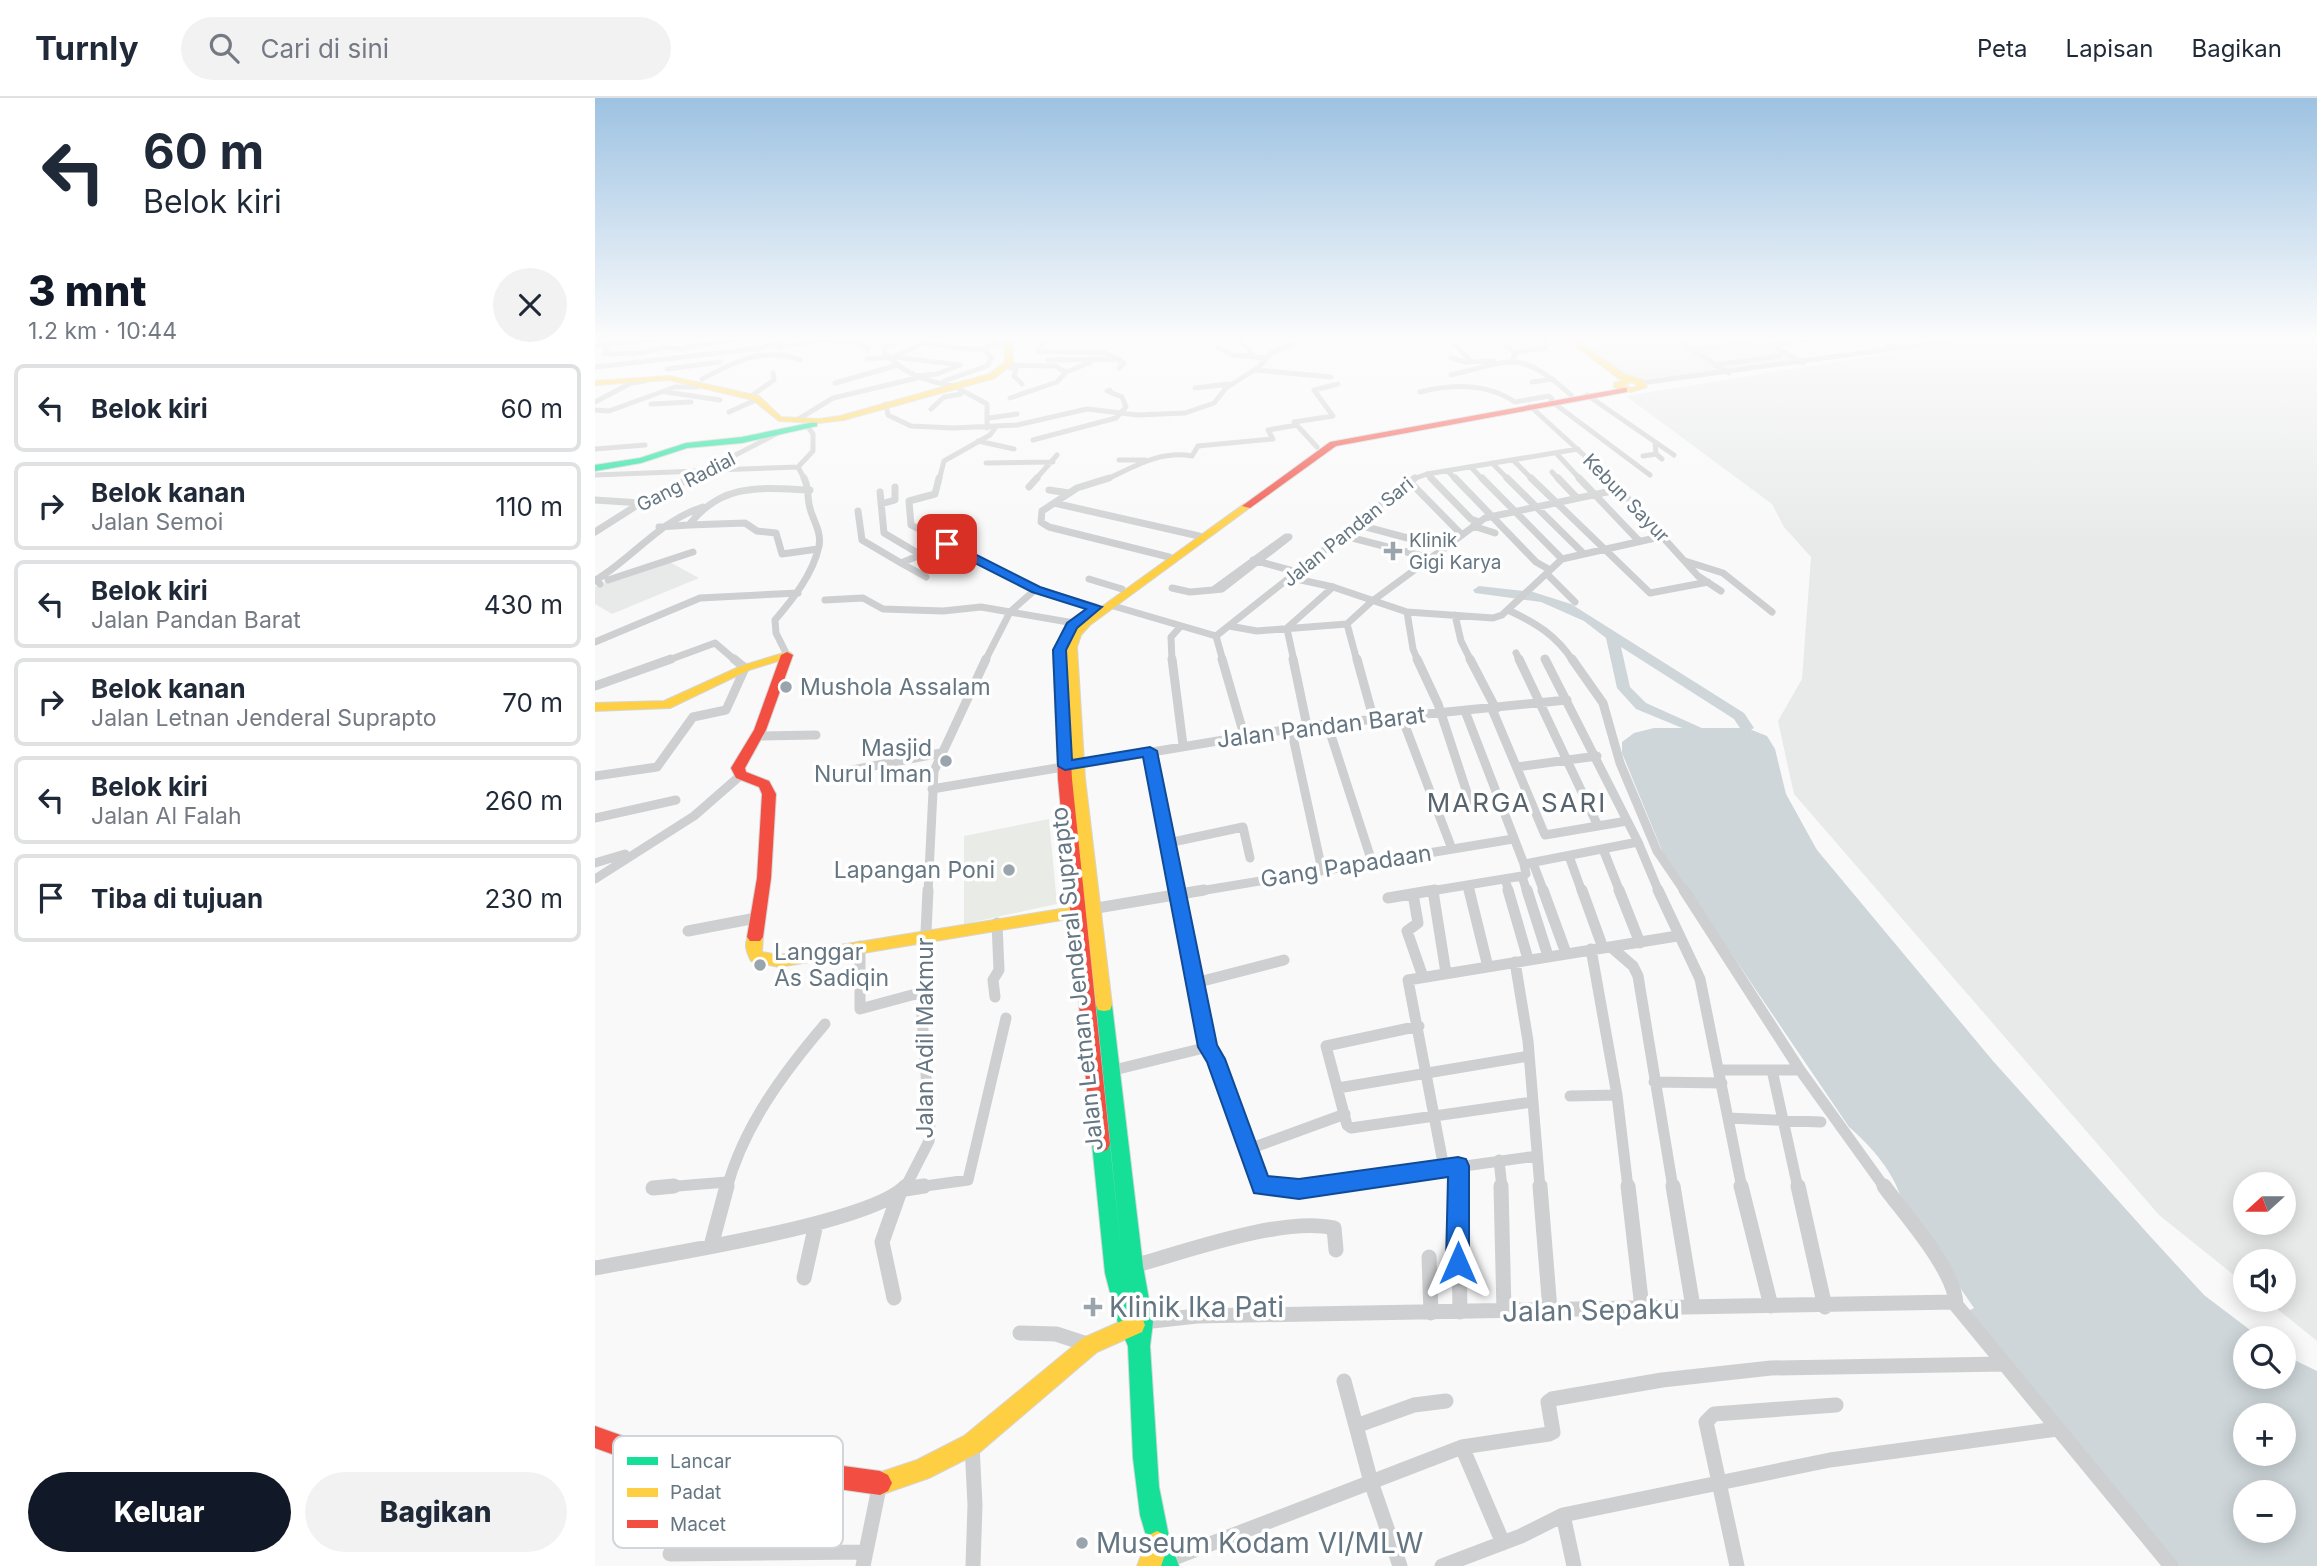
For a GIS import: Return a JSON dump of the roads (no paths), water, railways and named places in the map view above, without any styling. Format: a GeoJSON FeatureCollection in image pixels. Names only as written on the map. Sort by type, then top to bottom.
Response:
{"type":"FeatureCollection","features":[{"type":"Feature","properties":{"kind":"main road"},"geometry":{"type":"LineString","coordinates":[[763,406],[777,418],[808,422]]}},
{"type":"Feature","properties":{"kind":"main road"},"geometry":{"type":"LineString","coordinates":[[595,468],[641,460],[687,445],[778,433],[808,422],[849,416],[881,406]]}},
{"type":"Feature","properties":{"kind":"main road","name":"Jalan Letnan Jenderal Suprapto"},"geometry":{"type":"LineString","coordinates":[[1159,1565],[1147,1463],[1133,1266],[1110,1072],[1085,910],[1065,750],[1059,650],[1074,623],[1103,606],[1247,503],[1317,447],[1336,439],[1521,406]]}},
{"type":"Feature","properties":{"kind":"main road","name":"Jalan Letnan Jenderal Suprapto"},"geometry":{"type":"LineString","coordinates":[[1069,769],[1071,647],[1080,629],[1122,589],[1328,447],[1384,430],[1530,406]]}},
{"type":"Feature","properties":{"kind":"main road"},"geometry":{"type":"LineString","coordinates":[[595,706],[666,705],[745,668],[787,654]]}},
{"type":"Feature","properties":{"kind":"main road"},"geometry":{"type":"LineString","coordinates":[[787,654],[757,736],[739,766],[741,775],[761,781],[769,794],[764,878],[753,950],[761,960],[779,961],[1085,910]]}},
{"type":"Feature","properties":{"kind":"main road","name":"Jalan Letnan Jenderal Suprapto"},"geometry":{"type":"LineString","coordinates":[[1085,910],[1095,1075],[1112,1252],[1136,1325]]}},
{"type":"Feature","properties":{"kind":"main road"},"geometry":{"type":"LineString","coordinates":[[843,1478],[880,1483],[922,1470],[972,1444],[1090,1345],[1136,1325]]}},
{"type":"Feature","properties":{"kind":"main road"},"geometry":{"type":"LineString","coordinates":[[595,1437],[613,1443]]}},
{"type":"Feature","properties":{"kind":"street"},"geometry":{"type":"LineString","coordinates":[[595,410],[609,411],[619,406]]}},
{"type":"Feature","properties":{"kind":"street"},"geometry":{"type":"LineString","coordinates":[[691,406],[695,409]]}},
{"type":"Feature","properties":{"kind":"street"},"geometry":{"type":"LineString","coordinates":[[729,412],[741,406]]}},
{"type":"Feature","properties":{"kind":"street"},"geometry":{"type":"LineString","coordinates":[[595,475],[798,467],[813,451],[813,434],[808,422],[825,406]]}},
{"type":"Feature","properties":{"kind":"street"},"geometry":{"type":"LineString","coordinates":[[886,406],[889,417],[911,426],[991,428],[1087,409],[1118,414],[1161,415],[1191,412],[1208,406]]}},
{"type":"Feature","properties":{"kind":"street"},"geometry":{"type":"LineString","coordinates":[[931,409],[935,406]]}},
{"type":"Feature","properties":{"kind":"street"},"geometry":{"type":"LineString","coordinates":[[985,406],[991,434],[944,461],[935,493],[909,501],[910,523],[1036,590],[1216,636],[1244,735]]}},
{"type":"Feature","properties":{"kind":"street"},"geometry":{"type":"LineString","coordinates":[[1033,440],[1116,418],[1125,406]]}},
{"type":"Feature","properties":{"kind":"street"},"geometry":{"type":"LineString","coordinates":[[1169,557],[1046,526],[1041,522],[1042,511],[1069,493],[1171,453],[1195,455],[1200,446],[1272,439],[1268,430],[1333,416],[1325,406]]}},
{"type":"Feature","properties":{"kind":"street","name":"Kebun Sayur"},"geometry":{"type":"LineString","coordinates":[[1530,406],[1621,489],[1698,576],[1721,591]]}},
{"type":"Feature","properties":{"kind":"street"},"geometry":{"type":"LineString","coordinates":[[1559,406],[1650,475]]}},
{"type":"Feature","properties":{"kind":"street"},"geometry":{"type":"LineString","coordinates":[[1602,406],[1674,455]]}},
{"type":"Feature","properties":{"kind":"street"},"geometry":{"type":"LineString","coordinates":[[989,416],[1001,412]]}},
{"type":"Feature","properties":{"kind":"street"},"geometry":{"type":"LineString","coordinates":[[989,416],[1017,414]]}},
{"type":"Feature","properties":{"kind":"street"},"geometry":{"type":"LineString","coordinates":[[1296,424],[1317,447]]}},
{"type":"Feature","properties":{"kind":"street","name":"Gang Radial"},"geometry":{"type":"LineString","coordinates":[[595,532],[641,503],[702,471],[733,460],[778,433]]}},
{"type":"Feature","properties":{"kind":"street"},"geometry":{"type":"LineString","coordinates":[[978,441],[1014,449]]}},
{"type":"Feature","properties":{"kind":"street"},"geometry":{"type":"LineString","coordinates":[[1643,456],[1659,456],[1655,442]]}},
{"type":"Feature","properties":{"kind":"street"},"geometry":{"type":"LineString","coordinates":[[595,449],[645,445]]}},
{"type":"Feature","properties":{"kind":"street","name":"Jalan Pandan Sari"},"geometry":{"type":"LineString","coordinates":[[1216,636],[1408,480],[1427,474],[1579,449]]}},
{"type":"Feature","properties":{"kind":"street"},"geometry":{"type":"LineString","coordinates":[[1556,453],[1639,541]]}},
{"type":"Feature","properties":{"kind":"street"},"geometry":{"type":"LineString","coordinates":[[1029,487],[1053,462],[1057,454]]}},
{"type":"Feature","properties":{"kind":"street"},"geometry":{"type":"LineString","coordinates":[[1119,460],[1149,461]]}},
{"type":"Feature","properties":{"kind":"street"},"geometry":{"type":"LineString","coordinates":[[1513,460],[1650,593],[1709,582]]}},
{"type":"Feature","properties":{"kind":"street"},"geometry":{"type":"LineString","coordinates":[[986,463],[1053,462]]}},
{"type":"Feature","properties":{"kind":"street"},"geometry":{"type":"LineString","coordinates":[[1492,463],[1583,553]]}},
{"type":"Feature","properties":{"kind":"street"},"geometry":{"type":"LineString","coordinates":[[787,654],[776,633],[775,620],[798,593],[818,549],[817,525],[809,505],[810,490],[798,467]]}},
{"type":"Feature","properties":{"kind":"street"},"geometry":{"type":"LineString","coordinates":[[1471,467],[1562,559]]}},
{"type":"Feature","properties":{"kind":"street"},"geometry":{"type":"LineString","coordinates":[[1448,471],[1493,514],[1575,602]]}},
{"type":"Feature","properties":{"kind":"street"},"geometry":{"type":"LineString","coordinates":[[1552,472],[1581,497]]}},
{"type":"Feature","properties":{"kind":"street"},"geometry":{"type":"LineString","coordinates":[[1427,474],[1476,524],[1495,533]]}},
{"type":"Feature","properties":{"kind":"street"},"geometry":{"type":"LineString","coordinates":[[1408,480],[1462,535]]}},
{"type":"Feature","properties":{"kind":"street"},"geometry":{"type":"LineString","coordinates":[[693,552],[598,585],[596,580],[629,559],[633,551],[677,514],[703,507],[748,487],[810,490]]}},
{"type":"Feature","properties":{"kind":"street"},"geometry":{"type":"LineString","coordinates":[[881,504],[895,500],[895,487]]}},
{"type":"Feature","properties":{"kind":"street"},"geometry":{"type":"LineString","coordinates":[[1229,626],[1254,631],[1347,624],[1371,602],[1493,514],[1621,489]]}},
{"type":"Feature","properties":{"kind":"street"},"geometry":{"type":"LineString","coordinates":[[1049,490],[1069,493]]}},
{"type":"Feature","properties":{"kind":"street"},"geometry":{"type":"LineString","coordinates":[[880,492],[885,534],[921,555]]}},
{"type":"Feature","properties":{"kind":"street"},"geometry":{"type":"LineString","coordinates":[[595,500],[641,503]]}},
{"type":"Feature","properties":{"kind":"street"},"geometry":{"type":"LineString","coordinates":[[1054,503],[1199,536]]}},
{"type":"Feature","properties":{"kind":"street"},"geometry":{"type":"LineString","coordinates":[[689,525],[703,507]]}},
{"type":"Feature","properties":{"kind":"street"},"geometry":{"type":"LineString","coordinates":[[858,511],[861,540],[926,577]]}},
{"type":"Feature","properties":{"kind":"street"},"geometry":{"type":"LineString","coordinates":[[659,527],[750,524],[757,531],[776,533],[782,554],[818,549]]}},
{"type":"Feature","properties":{"kind":"street"},"geometry":{"type":"LineString","coordinates":[[1355,524],[1445,548]]}},
{"type":"Feature","properties":{"kind":"street"},"geometry":{"type":"LineString","coordinates":[[1341,535],[1430,558]]}},
{"type":"Feature","properties":{"kind":"street"},"geometry":{"type":"LineString","coordinates":[[1172,588],[1190,592],[1213,590],[1255,561],[1407,612],[1493,618],[1508,610],[1562,559],[1664,536]]}},
{"type":"Feature","properties":{"kind":"street"},"geometry":{"type":"LineString","coordinates":[[901,564],[947,544]]}},
{"type":"Feature","properties":{"kind":"street"},"geometry":{"type":"LineString","coordinates":[[1685,561],[1705,564],[1725,572],[1772,612]]}},
{"type":"Feature","properties":{"kind":"street"},"geometry":{"type":"LineString","coordinates":[[1089,579],[1122,589]]}},
{"type":"Feature","properties":{"kind":"street"},"geometry":{"type":"LineString","coordinates":[[1287,629],[1333,587]]}},
{"type":"Feature","properties":{"kind":"street","name":"Jalan Adil Makmur"},"geometry":{"type":"LineString","coordinates":[[894,1298],[881,1242],[902,1192],[929,1141],[930,1130],[923,992],[932,789],[941,753],[960,720],[983,665],[1010,612],[1036,590]]}},
{"type":"Feature","properties":{"kind":"street"},"geometry":{"type":"LineString","coordinates":[[595,642],[700,598],[798,593]]}},
{"type":"Feature","properties":{"kind":"street"},"geometry":{"type":"LineString","coordinates":[[825,600],[863,598],[883,609],[943,611],[981,607],[1074,623]]}},
{"type":"Feature","properties":{"kind":"street"},"geometry":{"type":"LineString","coordinates":[[1508,610],[1534,622],[1559,639],[1603,703],[1620,763],[1657,851],[1723,946],[1800,1070],[1936,1258],[1956,1293],[1955,1302],[2003,1364],[2171,1566]]}},
{"type":"Feature","properties":{"kind":"street"},"geometry":{"type":"LineString","coordinates":[[1407,612],[1413,649],[1440,713],[1472,808]]}},
{"type":"Feature","properties":{"kind":"street"},"geometry":{"type":"LineString","coordinates":[[1455,615],[1458,635],[1494,709],[1545,835],[1627,821]]}},
{"type":"Feature","properties":{"kind":"street"},"geometry":{"type":"LineString","coordinates":[[1347,624],[1373,717]]}},
{"type":"Feature","properties":{"kind":"street"},"geometry":{"type":"LineString","coordinates":[[1181,626],[1170,640],[1183,745]]}},
{"type":"Feature","properties":{"kind":"street"},"geometry":{"type":"LineString","coordinates":[[1287,629],[1307,726]]}},
{"type":"Feature","properties":{"kind":"street"},"geometry":{"type":"LineString","coordinates":[[595,687],[715,643],[745,668],[726,710],[693,717],[657,766],[595,776]]}},
{"type":"Feature","properties":{"kind":"street"},"geometry":{"type":"LineString","coordinates":[[1516,653],[1598,826]]}},
{"type":"Feature","properties":{"kind":"street"},"geometry":{"type":"LineString","coordinates":[[1545,659],[1597,756],[1638,842],[1677,936],[1700,979],[1746,1210],[1770,1306]]}},
{"type":"Feature","properties":{"kind":"street","name":"Jalan Pandan Barat"},"geometry":{"type":"LineString","coordinates":[[932,789],[1069,769],[1150,751],[1291,728],[1373,717],[1494,709],[1567,700]]}},
{"type":"Feature","properties":{"kind":"street"},"geometry":{"type":"LineString","coordinates":[[1465,711],[1513,839],[1566,953]]}},
{"type":"Feature","properties":{"kind":"street"},"geometry":{"type":"LineString","coordinates":[[1401,715],[1452,849]]}},
{"type":"Feature","properties":{"kind":"street"},"geometry":{"type":"LineString","coordinates":[[1327,723],[1372,862]]}},
{"type":"Feature","properties":{"kind":"street"},"geometry":{"type":"LineString","coordinates":[[1291,728],[1322,870]]}},
{"type":"Feature","properties":{"kind":"street"},"geometry":{"type":"LineString","coordinates":[[757,736],[816,736]]}},
{"type":"Feature","properties":{"kind":"street"},"geometry":{"type":"LineString","coordinates":[[1150,751],[1208,1047],[1216,1059],[1261,1186],[1283,1185],[1299,1189],[1537,1156]]}},
{"type":"Feature","properties":{"kind":"street"},"geometry":{"type":"LineString","coordinates":[[847,771],[941,753]]}},
{"type":"Feature","properties":{"kind":"street"},"geometry":{"type":"LineString","coordinates":[[1517,767],[1597,756]]}},
{"type":"Feature","properties":{"kind":"street"},"geometry":{"type":"LineString","coordinates":[[595,879],[635,851],[694,816],[741,775]]}},
{"type":"Feature","properties":{"kind":"street"},"geometry":{"type":"LineString","coordinates":[[595,818],[676,800]]}},
{"type":"Feature","properties":{"kind":"street"},"geometry":{"type":"LineString","coordinates":[[1168,843],[1243,827],[1249,858]]}},
{"type":"Feature","properties":{"kind":"street","name":"Gang Papadaan"},"geometry":{"type":"LineString","coordinates":[[1178,893],[1513,839]]}},
{"type":"Feature","properties":{"kind":"street"},"geometry":{"type":"LineString","coordinates":[[1388,898],[1505,879],[1526,868],[1569,856],[1638,842]]}},
{"type":"Feature","properties":{"kind":"street"},"geometry":{"type":"LineString","coordinates":[[1604,849],[1640,943]]}},
{"type":"Feature","properties":{"kind":"street"},"geometry":{"type":"LineString","coordinates":[[595,863],[635,851]]}},
{"type":"Feature","properties":{"kind":"street"},"geometry":{"type":"LineString","coordinates":[[1569,856],[1602,948],[1642,1308]]}},
{"type":"Feature","properties":{"kind":"street"},"geometry":{"type":"LineString","coordinates":[[1526,868],[1548,956]]}},
{"type":"Feature","properties":{"kind":"street"},"geometry":{"type":"LineString","coordinates":[[1505,879],[1521,961],[1550,1310]]}},
{"type":"Feature","properties":{"kind":"street"},"geometry":{"type":"LineString","coordinates":[[1468,885],[1488,967]]}},
{"type":"Feature","properties":{"kind":"street"},"geometry":{"type":"LineString","coordinates":[[1433,891],[1446,973]]}},
{"type":"Feature","properties":{"kind":"street"},"geometry":{"type":"LineString","coordinates":[[1085,910],[1178,893]]}},
{"type":"Feature","properties":{"kind":"street"},"geometry":{"type":"LineString","coordinates":[[1413,894],[1418,923],[1407,931],[1423,977]]}},
{"type":"Feature","properties":{"kind":"street"},"geometry":{"type":"LineString","coordinates":[[688,930],[756,918]]}},
{"type":"Feature","properties":{"kind":"street"},"geometry":{"type":"LineString","coordinates":[[995,997],[993,980],[999,970],[997,923]]}},
{"type":"Feature","properties":{"kind":"street"},"geometry":{"type":"LineString","coordinates":[[1460,1312],[1451,1167],[1435,1114],[1408,981],[1677,936]]}},
{"type":"Feature","properties":{"kind":"street"},"geometry":{"type":"LineString","coordinates":[[860,946],[856,1013],[923,992]]}},
{"type":"Feature","properties":{"kind":"street"},"geometry":{"type":"LineString","coordinates":[[1602,948],[1633,966],[1638,976],[1693,1307]]}},
{"type":"Feature","properties":{"kind":"street"},"geometry":{"type":"LineString","coordinates":[[1195,983],[1284,960]]}},
{"type":"Feature","properties":{"kind":"street"},"geometry":{"type":"LineString","coordinates":[[595,1268],[816,1224],[902,1192],[968,1180],[971,1155],[992,1089],[992,1072],[1002,1045],[1006,1018]]}},
{"type":"Feature","properties":{"kind":"street"},"geometry":{"type":"LineString","coordinates":[[711,1246],[736,1154],[769,1097],[801,1050],[825,1024]]}},
{"type":"Feature","properties":{"kind":"street"},"geometry":{"type":"LineString","coordinates":[[1419,1026],[1326,1046],[1351,1128],[1532,1102]]}},
{"type":"Feature","properties":{"kind":"street"},"geometry":{"type":"LineString","coordinates":[[1095,1075],[1208,1047]]}},
{"type":"Feature","properties":{"kind":"street"},"geometry":{"type":"LineString","coordinates":[[1338,1088],[1529,1056]]}},
{"type":"Feature","properties":{"kind":"street"},"geometry":{"type":"LineString","coordinates":[[1654,1082],[1772,1070],[1800,1070]]}},
{"type":"Feature","properties":{"kind":"street"},"geometry":{"type":"LineString","coordinates":[[1772,1070],[1825,1307]]}},
{"type":"Feature","properties":{"kind":"street"},"geometry":{"type":"LineString","coordinates":[[1570,1096],[1617,1096]]}},
{"type":"Feature","properties":{"kind":"street"},"geometry":{"type":"LineString","coordinates":[[1249,1149],[1345,1114]]}},
{"type":"Feature","properties":{"kind":"street"},"geometry":{"type":"LineString","coordinates":[[1728,1118],[1821,1122]]}},
{"type":"Feature","properties":{"kind":"street"},"geometry":{"type":"LineString","coordinates":[[1499,1160],[1503,1204],[1504,1311]]}},
{"type":"Feature","properties":{"kind":"street"},"geometry":{"type":"LineString","coordinates":[[653,1188],[727,1182]]}},
{"type":"Feature","properties":{"kind":"street"},"geometry":{"type":"LineString","coordinates":[[804,1278],[816,1224]]}},
{"type":"Feature","properties":{"kind":"street"},"geometry":{"type":"LineString","coordinates":[[1133,1266],[1282,1228],[1321,1224],[1334,1228],[1336,1250]]}},
{"type":"Feature","properties":{"kind":"street"},"geometry":{"type":"LineString","coordinates":[[1429,1257],[1431,1313]]}},
{"type":"Feature","properties":{"kind":"street","name":"Jalan Sepaku"},"geometry":{"type":"LineString","coordinates":[[1136,1325],[1196,1316],[1825,1307],[1955,1302]]}},
{"type":"Feature","properties":{"kind":"street"},"geometry":{"type":"LineString","coordinates":[[1020,1333],[1055,1332],[1070,1335],[1090,1345]]}},
{"type":"Feature","properties":{"kind":"street"},"geometry":{"type":"LineString","coordinates":[[1159,1565],[1462,1447],[1549,1434],[1553,1432],[1548,1402],[1552,1399],[1662,1380],[1771,1368],[2003,1364]]}},
{"type":"Feature","properties":{"kind":"street"},"geometry":{"type":"LineString","coordinates":[[1344,1381],[1371,1482],[1400,1566]]}},
{"type":"Feature","properties":{"kind":"street"},"geometry":{"type":"LineString","coordinates":[[1356,1426],[1415,1405],[1446,1401]]}},
{"type":"Feature","properties":{"kind":"street"},"geometry":{"type":"LineString","coordinates":[[1737,1566],[1706,1422],[1714,1414],[1836,1405]]}},
{"type":"Feature","properties":{"kind":"street"},"geometry":{"type":"LineString","coordinates":[[1442,1566],[1503,1544],[1563,1514],[1830,1460],[2057,1429]]}},
{"type":"Feature","properties":{"kind":"street"},"geometry":{"type":"LineString","coordinates":[[972,1444],[975,1505],[973,1566]]}},
{"type":"Feature","properties":{"kind":"street"},"geometry":{"type":"LineString","coordinates":[[1462,1447],[1503,1544]]}},
{"type":"Feature","properties":{"kind":"street"},"geometry":{"type":"LineString","coordinates":[[670,1554],[707,1560],[864,1559],[880,1483]]}},
{"type":"Feature","properties":{"kind":"street"},"geometry":{"type":"LineString","coordinates":[[1563,1514],[1574,1566]]}},
{"type":"Feature","properties":{"kind":"waterway"},"geometry":{"type":"LineString","coordinates":[[1479,590],[1495,594],[1533,596],[1578,612],[1739,716],[1747,728]]}},
{"type":"Feature","properties":{"kind":"waterway"},"geometry":{"type":"LineString","coordinates":[[1612,636],[1624,688],[1641,706],[1697,729]]}},
{"type":"Feature","properties":{"kind":"place","name":"Klinik Gigi Karya"},"geometry":{"type":"Point","coordinates":[1393,551]}},
{"type":"Feature","properties":{"kind":"place","name":"Mushola Assalam"},"geometry":{"type":"Point","coordinates":[786,687]}},
{"type":"Feature","properties":{"kind":"place","name":"Masjid Nurul Iman"},"geometry":{"type":"Point","coordinates":[946,761]}},
{"type":"Feature","properties":{"kind":"place","name":"Lapangan Poni"},"geometry":{"type":"Point","coordinates":[1009,870]}},
{"type":"Feature","properties":{"kind":"place","name":"Langgar As Sadiqin"},"geometry":{"type":"Point","coordinates":[760,965]}},
{"type":"Feature","properties":{"kind":"place","name":"Klinik Ika Pati"},"geometry":{"type":"Point","coordinates":[1093,1307]}},
{"type":"Feature","properties":{"kind":"place","name":"Museum Kodam VI/MLW"},"geometry":{"type":"Point","coordinates":[1082,1543]}},
{"type":"Feature","properties":{"kind":"district","name":"MARGA SARI"},"geometry":{"type":"Point","coordinates":[1517,802]}}]}
